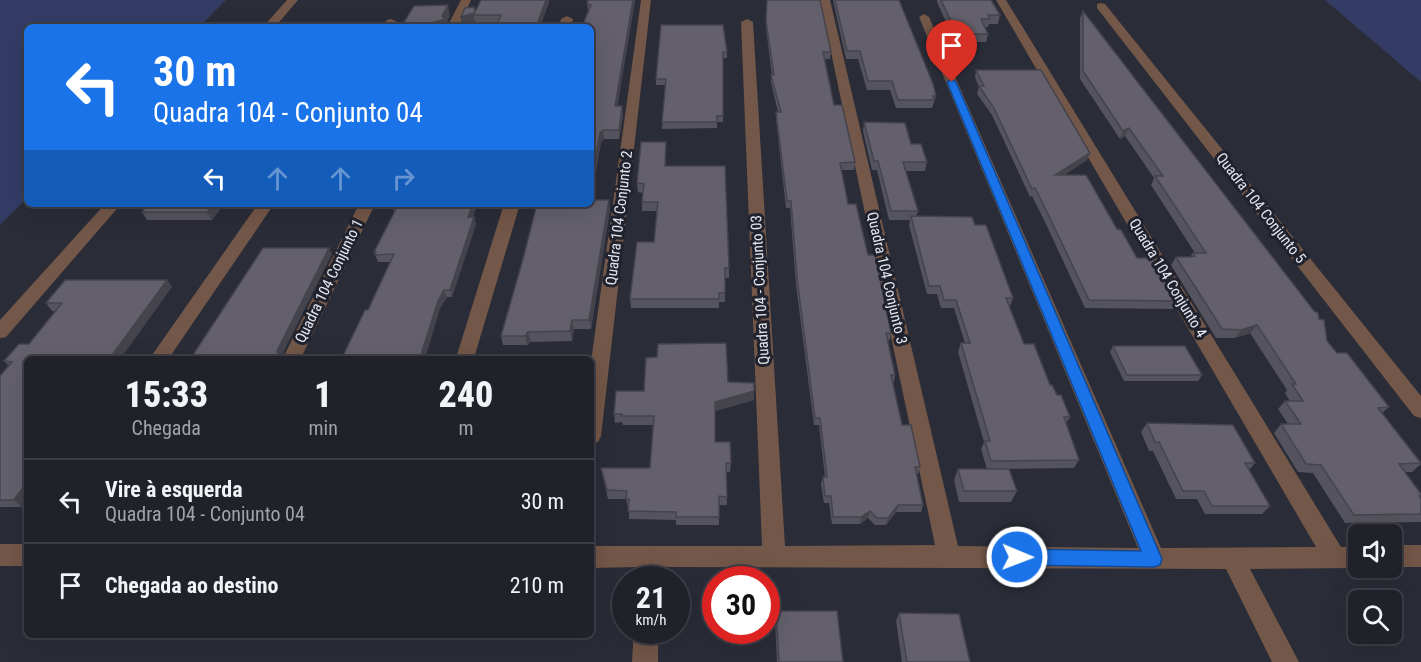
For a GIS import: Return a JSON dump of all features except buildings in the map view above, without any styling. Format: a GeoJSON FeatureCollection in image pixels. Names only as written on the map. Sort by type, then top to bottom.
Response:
{"type":"FeatureCollection","features":[{"type":"Feature","properties":{"kind":"street"},"geometry":{"type":"LineString","coordinates":[[272,24],[292,0]]}},
{"type":"Feature","properties":{"kind":"street"},"geometry":{"type":"LineString","coordinates":[[454,24],[466,0]]}},
{"type":"Feature","properties":{"kind":"street","name":"Quadra 104 Conjunto 2"},"geometry":{"type":"LineString","coordinates":[[594,412],[646,0]]}},
{"type":"Feature","properties":{"kind":"street","name":"Quadra 104 Conjunto 3"},"geometry":{"type":"LineString","coordinates":[[825,0],[949,556]]}},
{"type":"Feature","properties":{"kind":"street","name":"Quadra 104 Conjunto 4"},"geometry":{"type":"LineString","coordinates":[[1001,0],[1335,557]]}},
{"type":"Feature","properties":{"kind":"street","name":"Quadra 104 Conjunto 5"},"geometry":{"type":"LineString","coordinates":[[1101,6],[1421,410]]}},
{"type":"Feature","properties":{"kind":"street"},"geometry":{"type":"LineString","coordinates":[[924,17],[1154,559]]}},
{"type":"Feature","properties":{"kind":"street","name":"Quadra 104 - Conjunto 03"},"geometry":{"type":"LineString","coordinates":[[747,22],[774,558]]}},
{"type":"Feature","properties":{"kind":"street"},"geometry":{"type":"LineString","coordinates":[[0,332],[110,207]]}},
{"type":"Feature","properties":{"kind":"street"},"geometry":{"type":"LineString","coordinates":[[160,356],[264,207]]}},
{"type":"Feature","properties":{"kind":"street","name":"Quadra 104 Conjunto 1"},"geometry":{"type":"LineString","coordinates":[[293,356],[366,207]]}},
{"type":"Feature","properties":{"kind":"street"},"geometry":{"type":"LineString","coordinates":[[466,356],[511,207]]}},
{"type":"Feature","properties":{"kind":"street"},"geometry":{"type":"LineString","coordinates":[[0,555],[24,553]]}},
{"type":"Feature","properties":{"kind":"street"},"geometry":{"type":"LineString","coordinates":[[1402,556],[1421,556]]}},
{"type":"Feature","properties":{"kind":"street"},"geometry":{"type":"LineString","coordinates":[[673,566],[774,558],[1348,557]]}},
{"type":"Feature","properties":{"kind":"street"},"geometry":{"type":"LineString","coordinates":[[594,558],[638,566]]}},
{"type":"Feature","properties":{"kind":"street"},"geometry":{"type":"LineString","coordinates":[[1232,558],[1286,662]]}},
{"type":"Feature","properties":{"kind":"street"},"geometry":{"type":"LineString","coordinates":[[645,662],[646,644]]}},
{"type":"Feature","properties":{"kind":"shaded area"},"geometry":{"type":"Polygon","coordinates":[[[0,0],[226,0],[202,24],[24,24],[24,201],[0,225],[0,0]]]}},
{"type":"Feature","properties":{"kind":"shaded area"},"geometry":{"type":"Polygon","coordinates":[[[1325,0],[1421,0],[1421,82],[1325,0]]]}},
{"type":"Feature","properties":{"kind":"route"},"geometry":{"type":"LineString","coordinates":[[952,82],[1154,559],[1017,557]]}}]}
